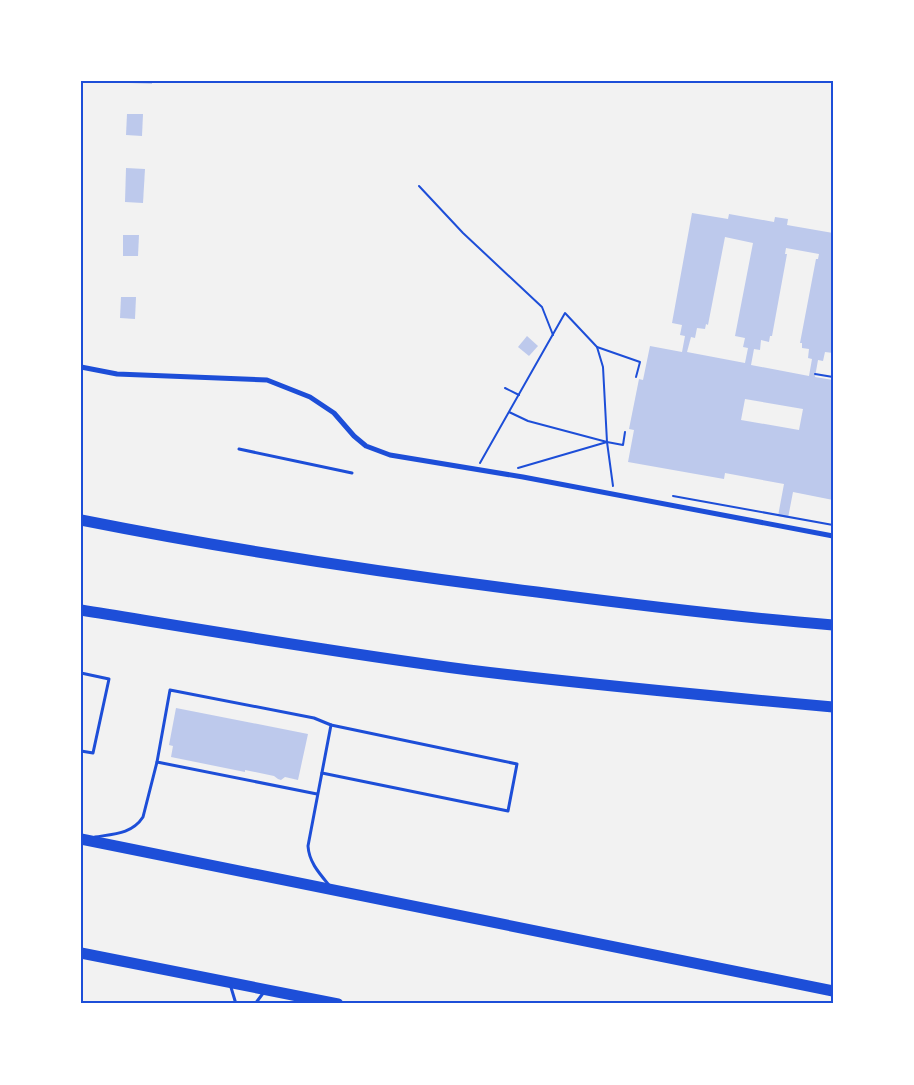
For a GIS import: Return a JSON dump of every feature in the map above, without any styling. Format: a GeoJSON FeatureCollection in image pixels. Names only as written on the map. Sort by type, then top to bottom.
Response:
{"type":"FeatureCollection","features":[{"type":"Feature","properties":{"kind":"highway"},"geometry":{"type":"LineString","coordinates":[[81,520],[159,536],[292,558],[444,580],[744,618],[833,625]]}},
{"type":"Feature","properties":{"kind":"highway"},"geometry":{"type":"LineString","coordinates":[[81,610],[306,647],[467,669],[664,692],[833,707]]}},
{"type":"Feature","properties":{"kind":"highway"},"geometry":{"type":"LineString","coordinates":[[82,839],[833,991]]}},
{"type":"Feature","properties":{"kind":"highway"},"geometry":{"type":"LineString","coordinates":[[81,953],[338,1004]]}},
{"type":"Feature","properties":{"kind":"street"},"geometry":{"type":"LineString","coordinates":[[81,367],[117,374],[267,380],[310,397],[334,413],[354,436],[366,446],[390,455],[476,469],[833,536]]}},
{"type":"Feature","properties":{"kind":"lane"},"geometry":{"type":"LineString","coordinates":[[239,449],[352,473]]}},
{"type":"Feature","properties":{"kind":"lane"},"geometry":{"type":"LineString","coordinates":[[81,673],[109,679],[93,753],[81,751]]}},
{"type":"Feature","properties":{"kind":"lane"},"geometry":{"type":"LineString","coordinates":[[82,839],[122,833],[138,824],[144,817],[157,762],[170,690],[314,718],[330,725],[517,764],[508,811],[322,773]]}},
{"type":"Feature","properties":{"kind":"lane"},"geometry":{"type":"LineString","coordinates":[[330,725],[308,853],[316,871],[334,890]]}},
{"type":"Feature","properties":{"kind":"lane"},"geometry":{"type":"LineString","coordinates":[[157,762],[317,794]]}},
{"type":"Feature","properties":{"kind":"lane"},"geometry":{"type":"LineString","coordinates":[[229,982],[236,1004]]}},
{"type":"Feature","properties":{"kind":"lane"},"geometry":{"type":"LineString","coordinates":[[255,1004],[266,989]]}},
{"type":"Feature","properties":{"kind":"path"},"geometry":{"type":"LineString","coordinates":[[419,186],[463,233],[542,307],[553,335]]}},
{"type":"Feature","properties":{"kind":"path"},"geometry":{"type":"LineString","coordinates":[[476,469],[565,313],[597,347],[603,367],[607,442],[613,486]]}},
{"type":"Feature","properties":{"kind":"path"},"geometry":{"type":"LineString","coordinates":[[597,347],[640,362],[636,377]]}},
{"type":"Feature","properties":{"kind":"path"},"geometry":{"type":"LineString","coordinates":[[815,374],[833,377]]}},
{"type":"Feature","properties":{"kind":"path"},"geometry":{"type":"LineString","coordinates":[[506,388],[519,395]]}},
{"type":"Feature","properties":{"kind":"path"},"geometry":{"type":"LineString","coordinates":[[509,412],[528,421],[623,445],[625,432]]}},
{"type":"Feature","properties":{"kind":"path"},"geometry":{"type":"LineString","coordinates":[[527,470],[518,468],[607,442]]}},
{"type":"Feature","properties":{"kind":"path"},"geometry":{"type":"LineString","coordinates":[[670,496],[833,525]]}},
{"type":"Feature","properties":{"kind":"building"},"geometry":{"type":"Polygon","coordinates":[[[129,81],[152,81],[152,84],[129,83],[129,81]]]}},
{"type":"Feature","properties":{"kind":"building"},"geometry":{"type":"Polygon","coordinates":[[[127,114],[143,114],[142,136],[126,135],[127,114]]]}},
{"type":"Feature","properties":{"kind":"building"},"geometry":{"type":"Polygon","coordinates":[[[126,168],[145,169],[143,203],[125,202],[126,168]]]}},
{"type":"Feature","properties":{"kind":"building"},"geometry":{"type":"Polygon","coordinates":[[[692,213],[728,219],[729,214],[774,222],[775,217],[788,219],[787,225],[833,233],[833,353],[825,352],[823,361],[818,360],[815,377],[833,380],[833,500],[793,492],[788,518],[778,516],[784,484],[725,473],[724,479],[628,462],[634,430],[629,429],[639,379],[643,380],[650,346],[682,352],[685,336],[680,335],[682,325],[672,323],[692,213]],[[725,237],[708,325],[706,324],[705,329],[697,328],[695,338],[691,337],[687,352],[745,363],[748,348],[743,347],[745,338],[735,336],[753,243],[725,237]],[[786,248],[785,254],[787,254],[772,336],[770,336],[769,342],[761,340],[760,350],[754,349],[751,365],[809,376],[812,359],[808,358],[809,349],[802,348],[802,343],[800,343],[816,259],[818,259],[819,254],[786,248]],[[745,399],[741,420],[799,430],[803,409],[745,399]]]}},
{"type":"Feature","properties":{"kind":"building"},"geometry":{"type":"Polygon","coordinates":[[[123,235],[139,235],[138,256],[123,256],[123,235]]]}},
{"type":"Feature","properties":{"kind":"building"},"geometry":{"type":"Polygon","coordinates":[[[121,297],[136,297],[135,319],[120,318],[121,297]]]}},
{"type":"Feature","properties":{"kind":"building"},"geometry":{"type":"Polygon","coordinates":[[[527,336],[538,346],[529,356],[518,347],[527,336]]]}},
{"type":"Feature","properties":{"kind":"building"},"geometry":{"type":"Polygon","coordinates":[[[176,708],[308,734],[298,780],[285,777],[281,780],[274,776],[171,757],[173,746],[169,745],[176,708]]]}}]}
